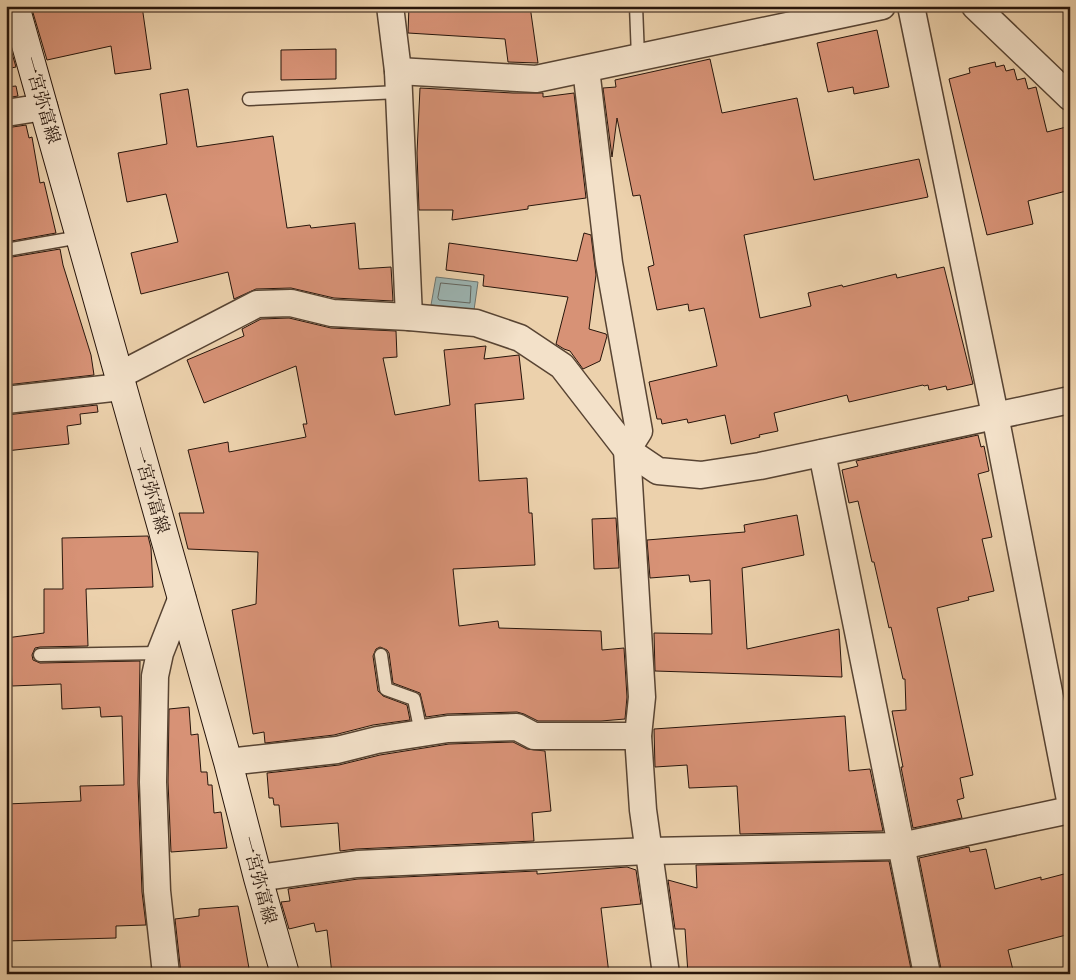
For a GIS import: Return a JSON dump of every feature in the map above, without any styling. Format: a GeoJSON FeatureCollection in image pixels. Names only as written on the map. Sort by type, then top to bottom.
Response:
{"type":"FeatureCollection","features":[{"type":"Feature","properties":{"kind":"main road","name":"一宮弥富線"},"geometry":{"type":"LineString","coordinates":[[16,6],[228,762],[284,974]]}},
{"type":"Feature","properties":{"kind":"street"},"geometry":{"type":"LineString","coordinates":[[390,6],[399,82],[408,317]]}},
{"type":"Feature","properties":{"kind":"street"},"geometry":{"type":"LineString","coordinates":[[399,82],[536,79],[882,6]]}},
{"type":"Feature","properties":{"kind":"street"},"geometry":{"type":"LineString","coordinates":[[912,6],[996,415],[1070,800]]}},
{"type":"Feature","properties":{"kind":"street"},"geometry":{"type":"LineString","coordinates":[[975,6],[1070,97]]}},
{"type":"Feature","properties":{"kind":"street"},"geometry":{"type":"LineString","coordinates":[[586,69],[609,263],[638,431],[627,450],[642,697],[638,736],[643,810],[666,974]]}},
{"type":"Feature","properties":{"kind":"street"},"geometry":{"type":"LineString","coordinates":[[6,113],[44,107]]}},
{"type":"Feature","properties":{"kind":"street"},"geometry":{"type":"LineString","coordinates":[[6,400],[120,382],[257,304],[291,303],[332,313],[408,317],[476,324],[520,338],[562,366],[627,450],[658,471],[701,475],[760,466],[1070,400]]}},
{"type":"Feature","properties":{"kind":"street"},"geometry":{"type":"LineString","coordinates":[[822,453],[928,974]]}},
{"type":"Feature","properties":{"kind":"street"},"geometry":{"type":"LineString","coordinates":[[166,974],[157,891],[153,782],[155,676],[160,653],[182,597]]}},
{"type":"Feature","properties":{"kind":"street"},"geometry":{"type":"LineString","coordinates":[[228,762],[337,750],[377,740],[448,729],[517,727],[534,736],[638,736]]}},
{"type":"Feature","properties":{"kind":"street"},"geometry":{"type":"LineString","coordinates":[[258,878],[357,864],[649,851],[901,846],[1070,810]]}},
{"type":"Feature","properties":{"kind":"lane"},"geometry":{"type":"LineString","coordinates":[[636,6],[638,57]]}},
{"type":"Feature","properties":{"kind":"lane"},"geometry":{"type":"LineString","coordinates":[[249,98],[399,82]]}},
{"type":"Feature","properties":{"kind":"lane"},"geometry":{"type":"LineString","coordinates":[[6,250],[80,237]]}},
{"type":"Feature","properties":{"kind":"lane"},"geometry":{"type":"LineString","coordinates":[[40,655],[160,653]]}},
{"type":"Feature","properties":{"kind":"lane"},"geometry":{"type":"LineString","coordinates":[[381,656],[386,689],[414,699],[421,733]]}},
{"type":"Feature","properties":{"kind":"water"},"geometry":{"type":"Polygon","coordinates":[[[436,277],[478,282],[474,310],[431,305],[436,277]]]}},
{"type":"Feature","properties":{"kind":"building"},"geometry":{"type":"Polygon","coordinates":[[[31,6],[142,6],[151,69],[115,74],[111,46],[47,60],[31,6]]]}},
{"type":"Feature","properties":{"kind":"building"},"geometry":{"type":"Polygon","coordinates":[[[409,6],[530,6],[538,63],[508,62],[505,39],[408,33],[409,6]]]}},
{"type":"Feature","properties":{"kind":"building"},"geometry":{"type":"Polygon","coordinates":[[[877,30],[889,87],[854,94],[853,87],[828,92],[817,43],[877,30]]]}},
{"type":"Feature","properties":{"kind":"building"},"geometry":{"type":"Polygon","coordinates":[[[6,33],[16,67],[6,69],[6,33]]]}},
{"type":"Feature","properties":{"kind":"building"},"geometry":{"type":"Polygon","coordinates":[[[336,49],[336,79],[281,80],[281,50],[336,49]]]}},
{"type":"Feature","properties":{"kind":"building"},"geometry":{"type":"Polygon","coordinates":[[[710,59],[722,113],[797,98],[814,180],[919,159],[928,197],[744,235],[760,318],[811,306],[808,293],[842,285],[843,287],[896,274],[897,278],[944,267],[973,384],[947,390],[946,386],[929,390],[928,385],[923,385],[849,402],[847,395],[774,413],[778,431],[731,444],[725,415],[688,423],[687,419],[662,424],[661,419],[657,419],[649,382],[717,366],[704,308],[689,311],[688,304],[657,310],[648,267],[654,265],[640,195],[633,196],[617,118],[612,157],[603,88],[616,87],[615,80],[710,59]]]}},
{"type":"Feature","properties":{"kind":"building"},"geometry":{"type":"Polygon","coordinates":[[[995,62],[996,67],[1004,65],[1006,71],[1014,69],[1017,80],[1025,78],[1028,89],[1036,87],[1047,132],[1070,126],[1070,190],[1028,201],[1033,224],[987,235],[949,79],[970,73],[969,68],[995,62]]]}},
{"type":"Feature","properties":{"kind":"building"},"geometry":{"type":"Polygon","coordinates":[[[16,86],[18,96],[6,98],[6,87],[16,86]]]}},
{"type":"Feature","properties":{"kind":"building"},"geometry":{"type":"Polygon","coordinates":[[[420,88],[543,93],[543,97],[574,93],[586,198],[528,206],[528,209],[452,220],[453,210],[419,210],[417,153],[420,88]]]}},
{"type":"Feature","properties":{"kind":"building"},"geometry":{"type":"Polygon","coordinates":[[[188,89],[197,147],[273,136],[287,228],[310,225],[311,228],[355,223],[359,269],[391,267],[393,301],[334,298],[291,288],[256,289],[234,299],[228,272],[141,294],[131,253],[178,242],[166,194],[127,202],[118,153],[167,144],[160,94],[188,89]]]}},
{"type":"Feature","properties":{"kind":"building"},"geometry":{"type":"Polygon","coordinates":[[[26,125],[29,138],[32,137],[40,183],[44,182],[56,233],[6,242],[6,128],[26,125]]]}},
{"type":"Feature","properties":{"kind":"building"},"geometry":{"type":"Polygon","coordinates":[[[584,233],[591,235],[596,275],[589,329],[606,334],[607,336],[600,361],[583,369],[570,351],[556,344],[568,297],[483,286],[484,275],[446,270],[449,243],[577,261],[584,233]]]}},
{"type":"Feature","properties":{"kind":"building"},"geometry":{"type":"Polygon","coordinates":[[[60,249],[63,265],[91,355],[94,375],[6,385],[6,258],[60,249]]]}},
{"type":"Feature","properties":{"kind":"building"},"geometry":{"type":"Polygon","coordinates":[[[289,318],[331,328],[396,331],[397,357],[383,358],[395,415],[450,405],[444,350],[486,346],[484,359],[519,355],[524,399],[475,404],[479,481],[527,478],[529,513],[532,513],[535,565],[453,569],[459,626],[498,621],[499,628],[601,631],[602,650],[624,648],[627,697],[625,719],[538,721],[517,712],[447,714],[426,717],[420,693],[393,683],[389,653],[380,647],[376,649],[373,656],[378,691],[383,696],[407,705],[410,720],[373,725],[334,735],[265,743],[264,732],[253,734],[232,610],[256,604],[258,552],[188,549],[179,513],[204,513],[188,450],[228,442],[229,452],[306,437],[303,424],[307,424],[296,366],[204,403],[187,360],[244,336],[242,329],[261,319],[289,318]]]}},
{"type":"Feature","properties":{"kind":"building"},"geometry":{"type":"Polygon","coordinates":[[[97,405],[98,412],[80,414],[81,424],[67,426],[69,444],[6,451],[6,415],[97,405]]]}},
{"type":"Feature","properties":{"kind":"building"},"geometry":{"type":"Polygon","coordinates":[[[978,435],[981,447],[984,446],[989,471],[978,474],[992,537],[982,539],[994,591],[968,597],[969,600],[937,608],[973,775],[960,778],[964,798],[957,800],[962,818],[913,828],[892,711],[906,710],[905,679],[903,679],[891,627],[889,628],[858,501],[849,503],[842,470],[858,466],[856,461],[978,435]]]}},
{"type":"Feature","properties":{"kind":"building"},"geometry":{"type":"Polygon","coordinates":[[[797,515],[804,555],[742,568],[747,649],[839,629],[842,677],[655,671],[654,633],[712,634],[710,580],[690,582],[689,575],[650,578],[647,540],[745,532],[744,525],[797,515]]]}},
{"type":"Feature","properties":{"kind":"building"},"geometry":{"type":"Polygon","coordinates":[[[616,518],[619,568],[594,569],[592,519],[616,518]]]}},
{"type":"Feature","properties":{"kind":"building"},"geometry":{"type":"Polygon","coordinates":[[[148,536],[151,548],[153,587],[86,589],[88,646],[40,647],[35,648],[32,655],[33,660],[40,663],[140,661],[138,783],[142,892],[146,925],[116,926],[116,938],[6,941],[6,804],[81,801],[80,786],[124,785],[122,716],[101,717],[100,707],[62,709],[61,684],[12,686],[11,663],[6,663],[6,638],[44,633],[44,589],[63,589],[62,538],[148,536]]]}},
{"type":"Feature","properties":{"kind":"building"},"geometry":{"type":"Polygon","coordinates":[[[189,707],[191,735],[198,734],[201,772],[207,772],[208,785],[212,785],[214,813],[221,812],[227,848],[171,852],[168,782],[169,709],[189,707]]]}},
{"type":"Feature","properties":{"kind":"building"},"geometry":{"type":"Polygon","coordinates":[[[845,716],[849,771],[870,769],[883,831],[740,834],[737,786],[689,788],[687,765],[655,767],[654,729],[845,716]]]}},
{"type":"Feature","properties":{"kind":"building"},"geometry":{"type":"Polygon","coordinates":[[[513,742],[527,749],[545,751],[551,811],[532,813],[534,841],[340,851],[338,823],[281,827],[279,805],[274,805],[273,798],[269,798],[267,773],[339,765],[380,755],[449,744],[513,742]]]}},
{"type":"Feature","properties":{"kind":"building"},"geometry":{"type":"Polygon","coordinates":[[[969,847],[970,852],[986,849],[995,889],[1041,877],[1041,880],[1064,874],[1070,897],[1070,934],[1008,950],[1014,974],[942,974],[919,858],[969,847]]]}},
{"type":"Feature","properties":{"kind":"building"},"geometry":{"type":"Polygon","coordinates":[[[889,861],[912,974],[688,974],[685,929],[675,929],[668,880],[697,888],[696,865],[889,861]]]}},
{"type":"Feature","properties":{"kind":"building"},"geometry":{"type":"Polygon","coordinates":[[[627,867],[636,870],[641,904],[601,908],[609,974],[332,974],[327,930],[316,932],[314,923],[289,929],[281,902],[290,901],[288,889],[358,879],[537,871],[537,874],[627,867]]]}},
{"type":"Feature","properties":{"kind":"building"},"geometry":{"type":"Polygon","coordinates":[[[238,906],[250,974],[181,974],[175,919],[199,916],[199,909],[238,906]]]}}]}
